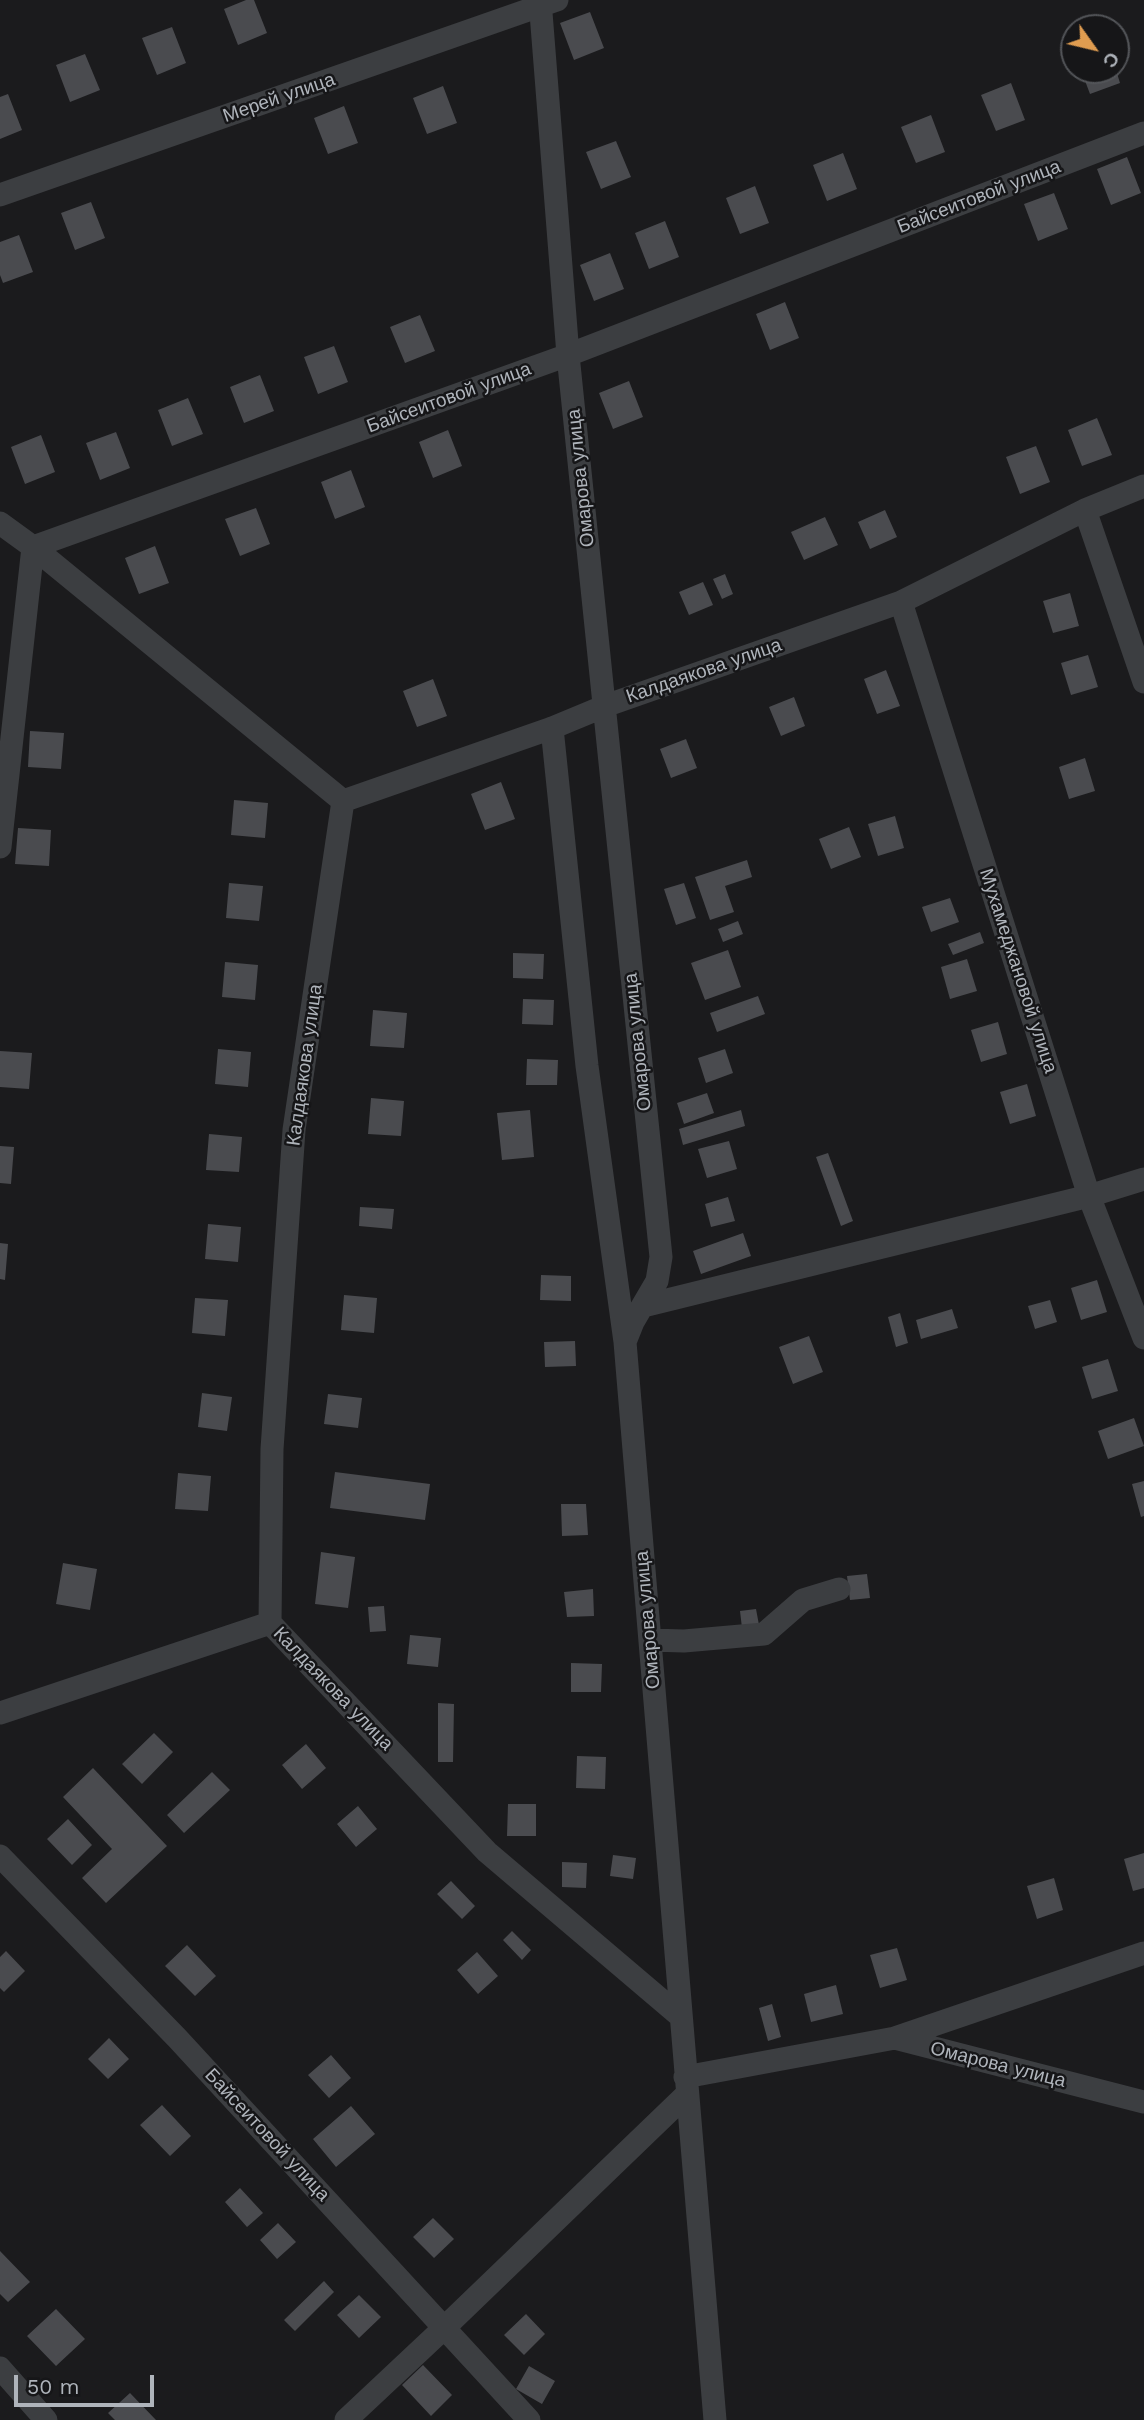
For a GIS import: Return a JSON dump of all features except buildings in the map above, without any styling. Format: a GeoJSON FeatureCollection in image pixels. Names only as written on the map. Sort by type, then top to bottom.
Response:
{"type":"FeatureCollection","features":[{"type":"Feature","properties":{"kind":"street","name":"Мерей улица"},"geometry":{"type":"LineString","coordinates":[[0,195],[546,2]]}},
{"type":"Feature","properties":{"kind":"street","name":"Омарова улица"},"geometry":{"type":"LineString","coordinates":[[546,2],[568,355],[661,1257],[657,1281],[633,1322],[625,1342],[715,2420]]}},
{"type":"Feature","properties":{"kind":"street","name":"Байсеитовой улица"},"geometry":{"type":"LineString","coordinates":[[33,547],[568,355],[1144,133]]}},
{"type":"Feature","properties":{"kind":"street","name":"Калдаякова улица"},"geometry":{"type":"LineString","coordinates":[[680,2016],[487,1852],[270,1623],[272,1448],[295,1130],[343,801],[901,601],[1085,510],[1144,486]]}},
{"type":"Feature","properties":{"kind":"street"},"geometry":{"type":"LineString","coordinates":[[1085,510],[1144,682]]}},
{"type":"Feature","properties":{"kind":"street"},"geometry":{"type":"LineString","coordinates":[[0,523],[33,547],[343,801]]}},
{"type":"Feature","properties":{"kind":"street"},"geometry":{"type":"LineString","coordinates":[[0,847],[33,547]]}},
{"type":"Feature","properties":{"kind":"street","name":"Мухамеджановой улица"},"geometry":{"type":"LineString","coordinates":[[901,601],[1089,1196],[1144,1338]]}},
{"type":"Feature","properties":{"kind":"street"},"geometry":{"type":"LineString","coordinates":[[552,728],[587,1066],[625,1342]]}},
{"type":"Feature","properties":{"kind":"street"},"geometry":{"type":"LineString","coordinates":[[643,1306],[1089,1196],[1144,1179]]}},
{"type":"Feature","properties":{"kind":"street"},"geometry":{"type":"LineString","coordinates":[[650,1640],[684,1641],[764,1634],[803,1600],[839,1589]]}},
{"type":"Feature","properties":{"kind":"street"},"geometry":{"type":"LineString","coordinates":[[0,1713],[270,1623]]}},
{"type":"Feature","properties":{"kind":"street","name":"Байсеитовой улица"},"geometry":{"type":"LineString","coordinates":[[0,1856],[177,2038],[529,2420]]}},
{"type":"Feature","properties":{"kind":"street"},"geometry":{"type":"LineString","coordinates":[[895,2038],[1144,1953]]}},
{"type":"Feature","properties":{"kind":"street","name":"Омарова улица"},"geometry":{"type":"LineString","coordinates":[[686,2085],[895,2038],[1144,2102]]}},
{"type":"Feature","properties":{"kind":"street"},"geometry":{"type":"LineString","coordinates":[[346,2420],[444,2328],[686,2085]]}},
{"type":"Feature","properties":{"kind":"street"},"geometry":{"type":"LineString","coordinates":[[0,2368],[46,2420]]}}]}
